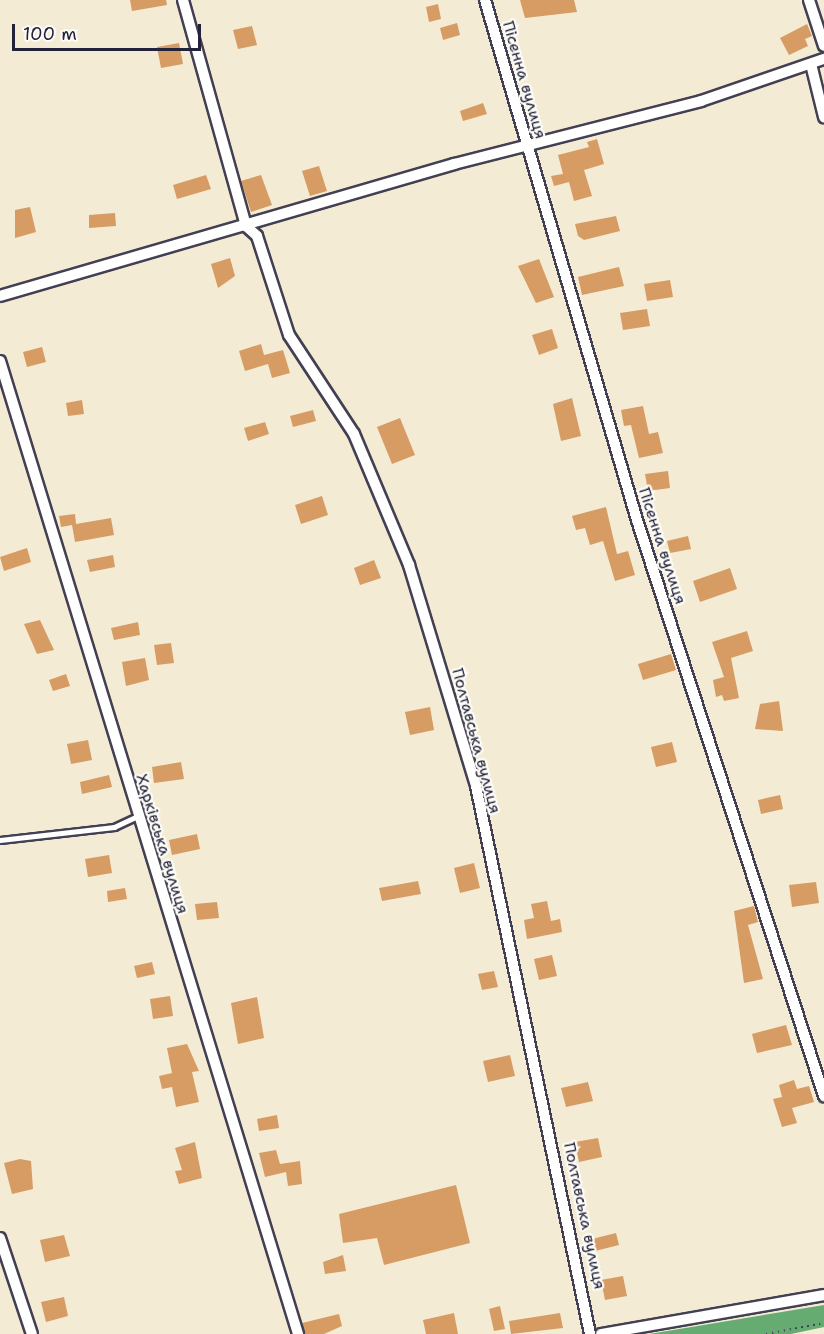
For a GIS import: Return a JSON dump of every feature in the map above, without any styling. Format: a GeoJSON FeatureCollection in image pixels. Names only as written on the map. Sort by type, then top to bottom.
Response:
{"type":"FeatureCollection","features":[{"type":"Feature","properties":{"kind":"street","name":"Полтавська вулиця"},"geometry":{"type":"LineString","coordinates":[[183,0],[246,226],[257,236],[289,335],[354,434],[410,566],[476,786],[590,1334]]}},
{"type":"Feature","properties":{"kind":"street","name":"Пісенна вулиця"},"geometry":{"type":"LineString","coordinates":[[486,0],[637,520],[824,1096]]}},
{"type":"Feature","properties":{"kind":"street"},"geometry":{"type":"LineString","coordinates":[[809,0],[824,46]]}},
{"type":"Feature","properties":{"kind":"street"},"geometry":{"type":"LineString","coordinates":[[0,296],[527,146],[701,101],[824,59]]}},
{"type":"Feature","properties":{"kind":"street"},"geometry":{"type":"LineString","coordinates":[[811,64],[824,117]]}},
{"type":"Feature","properties":{"kind":"street","name":"Харківська вулиця"},"geometry":{"type":"LineString","coordinates":[[0,361],[298,1334]]}},
{"type":"Feature","properties":{"kind":"street"},"geometry":{"type":"LineString","coordinates":[[0,1238],[32,1334]]}},
{"type":"Feature","properties":{"kind":"street"},"geometry":{"type":"LineString","coordinates":[[601,1334],[824,1295]]}},
{"type":"Feature","properties":{"kind":"lane"},"geometry":{"type":"LineString","coordinates":[[0,840],[114,827],[138,816]]}},
{"type":"Feature","properties":{"kind":"path"},"geometry":{"type":"LineString","coordinates":[[766,1334],[824,1323]]}},
{"type":"Feature","properties":{"kind":"green space"},"geometry":{"type":"Polygon","coordinates":[[[824,1305],[824,1327],[791,1334],[649,1334],[824,1305]]]}},
{"type":"Feature","properties":{"kind":"building"},"geometry":{"type":"Polygon","coordinates":[[[130,0],[166,0],[167,5],[132,11],[130,0]]]}},
{"type":"Feature","properties":{"kind":"building"},"geometry":{"type":"Polygon","coordinates":[[[520,0],[574,0],[577,12],[525,18],[520,0]]]}},
{"type":"Feature","properties":{"kind":"building"},"geometry":{"type":"Polygon","coordinates":[[[438,4],[441,19],[429,22],[426,7],[438,4]]]}},
{"type":"Feature","properties":{"kind":"building"},"geometry":{"type":"Polygon","coordinates":[[[457,23],[460,35],[443,40],[440,28],[457,23]]]}},
{"type":"Feature","properties":{"kind":"building"},"geometry":{"type":"Polygon","coordinates":[[[807,24],[812,36],[805,39],[808,46],[789,55],[780,38],[807,24]]]}},
{"type":"Feature","properties":{"kind":"building"},"geometry":{"type":"Polygon","coordinates":[[[252,26],[257,45],[238,49],[233,30],[252,26]]]}},
{"type":"Feature","properties":{"kind":"building"},"geometry":{"type":"Polygon","coordinates":[[[179,43],[183,64],[161,68],[157,47],[179,43]]]}},
{"type":"Feature","properties":{"kind":"building"},"geometry":{"type":"Polygon","coordinates":[[[483,103],[487,114],[463,121],[460,111],[483,103]]]}},
{"type":"Feature","properties":{"kind":"building"},"geometry":{"type":"Polygon","coordinates":[[[597,139],[604,164],[584,170],[592,196],[574,201],[569,182],[554,186],[551,176],[563,174],[558,155],[589,147],[587,142],[597,139]]]}},
{"type":"Feature","properties":{"kind":"building"},"geometry":{"type":"Polygon","coordinates":[[[319,166],[327,191],[310,196],[302,171],[319,166]]]}},
{"type":"Feature","properties":{"kind":"building"},"geometry":{"type":"Polygon","coordinates":[[[206,175],[211,189],[177,199],[173,185],[206,175]]]}},
{"type":"Feature","properties":{"kind":"building"},"geometry":{"type":"Polygon","coordinates":[[[261,175],[272,205],[251,212],[241,181],[261,175]]]}},
{"type":"Feature","properties":{"kind":"building"},"geometry":{"type":"Polygon","coordinates":[[[30,207],[36,232],[15,238],[15,210],[30,207]]]}},
{"type":"Feature","properties":{"kind":"building"},"geometry":{"type":"Polygon","coordinates":[[[115,213],[116,226],[89,228],[89,215],[115,213]]]}},
{"type":"Feature","properties":{"kind":"building"},"geometry":{"type":"Polygon","coordinates":[[[616,216],[620,231],[584,240],[578,236],[575,224],[616,216]]]}},
{"type":"Feature","properties":{"kind":"building"},"geometry":{"type":"Polygon","coordinates":[[[230,258],[235,276],[218,288],[211,264],[230,258]]]}},
{"type":"Feature","properties":{"kind":"building"},"geometry":{"type":"Polygon","coordinates":[[[539,259],[554,297],[536,303],[518,266],[539,259]]]}},
{"type":"Feature","properties":{"kind":"building"},"geometry":{"type":"Polygon","coordinates":[[[619,267],[624,286],[582,295],[578,277],[619,267]]]}},
{"type":"Feature","properties":{"kind":"building"},"geometry":{"type":"Polygon","coordinates":[[[670,280],[673,297],[647,301],[644,284],[670,280]]]}},
{"type":"Feature","properties":{"kind":"building"},"geometry":{"type":"Polygon","coordinates":[[[647,309],[650,326],[623,330],[620,313],[647,309]]]}},
{"type":"Feature","properties":{"kind":"building"},"geometry":{"type":"Polygon","coordinates":[[[552,329],[558,348],[539,355],[532,335],[552,329]]]}},
{"type":"Feature","properties":{"kind":"building"},"geometry":{"type":"Polygon","coordinates":[[[261,344],[264,355],[283,350],[290,373],[272,378],[268,364],[245,371],[239,351],[261,344]]]}},
{"type":"Feature","properties":{"kind":"building"},"geometry":{"type":"Polygon","coordinates":[[[42,347],[46,362],[27,367],[23,352],[42,347]]]}},
{"type":"Feature","properties":{"kind":"building"},"geometry":{"type":"Polygon","coordinates":[[[572,398],[581,436],[561,441],[553,404],[572,398]]]}},
{"type":"Feature","properties":{"kind":"building"},"geometry":{"type":"Polygon","coordinates":[[[82,400],[84,414],[68,416],[66,403],[82,400]]]}},
{"type":"Feature","properties":{"kind":"building"},"geometry":{"type":"Polygon","coordinates":[[[643,406],[649,434],[658,432],[663,453],[639,458],[631,425],[624,426],[621,410],[643,406]]]}},
{"type":"Feature","properties":{"kind":"building"},"geometry":{"type":"Polygon","coordinates":[[[313,410],[316,421],[293,427],[290,416],[313,410]]]}},
{"type":"Feature","properties":{"kind":"building"},"geometry":{"type":"Polygon","coordinates":[[[400,418],[415,455],[392,464],[377,427],[400,418]]]}},
{"type":"Feature","properties":{"kind":"building"},"geometry":{"type":"Polygon","coordinates":[[[265,422],[269,434],[248,441],[244,428],[265,422]]]}},
{"type":"Feature","properties":{"kind":"building"},"geometry":{"type":"Polygon","coordinates":[[[668,471],[670,488],[648,491],[645,474],[668,471]]]}},
{"type":"Feature","properties":{"kind":"building"},"geometry":{"type":"Polygon","coordinates":[[[322,496],[328,515],[301,524],[295,505],[322,496]]]}},
{"type":"Feature","properties":{"kind":"building"},"geometry":{"type":"Polygon","coordinates":[[[606,507],[617,554],[628,551],[635,575],[615,581],[603,541],[590,545],[585,528],[576,530],[572,516],[606,507]]]}},
{"type":"Feature","properties":{"kind":"building"},"geometry":{"type":"Polygon","coordinates":[[[75,514],[76,524],[111,518],[114,535],[75,542],[72,525],[61,527],[59,516],[75,514]]]}},
{"type":"Feature","properties":{"kind":"building"},"geometry":{"type":"Polygon","coordinates":[[[688,536],[691,549],[670,553],[667,541],[688,536]]]}},
{"type":"Feature","properties":{"kind":"building"},"geometry":{"type":"Polygon","coordinates":[[[27,548],[31,562],[4,571],[0,557],[27,548]]]}},
{"type":"Feature","properties":{"kind":"building"},"geometry":{"type":"Polygon","coordinates":[[[113,555],[115,567],[90,572],[87,560],[113,555]]]}},
{"type":"Feature","properties":{"kind":"building"},"geometry":{"type":"Polygon","coordinates":[[[374,560],[381,578],[360,585],[354,568],[374,560]]]}},
{"type":"Feature","properties":{"kind":"building"},"geometry":{"type":"Polygon","coordinates":[[[730,568],[737,589],[700,602],[693,581],[730,568]]]}},
{"type":"Feature","properties":{"kind":"building"},"geometry":{"type":"Polygon","coordinates":[[[40,620],[54,650],[37,654],[24,624],[40,620]]]}},
{"type":"Feature","properties":{"kind":"building"},"geometry":{"type":"Polygon","coordinates":[[[138,622],[140,635],[114,640],[111,628],[138,622]]]}},
{"type":"Feature","properties":{"kind":"building"},"geometry":{"type":"Polygon","coordinates":[[[747,631],[753,651],[731,658],[739,698],[724,701],[722,695],[716,697],[713,680],[724,677],[712,642],[747,631]]]}},
{"type":"Feature","properties":{"kind":"building"},"geometry":{"type":"Polygon","coordinates":[[[171,643],[174,663],[157,665],[154,645],[171,643]]]}},
{"type":"Feature","properties":{"kind":"building"},"geometry":{"type":"Polygon","coordinates":[[[671,654],[676,670],[643,680],[638,664],[671,654]]]}},
{"type":"Feature","properties":{"kind":"building"},"geometry":{"type":"Polygon","coordinates":[[[145,658],[149,680],[126,686],[122,662],[145,658]]]}},
{"type":"Feature","properties":{"kind":"building"},"geometry":{"type":"Polygon","coordinates":[[[66,674],[70,686],[53,691],[49,680],[66,674]]]}},
{"type":"Feature","properties":{"kind":"building"},"geometry":{"type":"Polygon","coordinates":[[[779,701],[783,731],[755,729],[760,704],[779,701]]]}},
{"type":"Feature","properties":{"kind":"building"},"geometry":{"type":"Polygon","coordinates":[[[430,707],[434,730],[410,735],[405,712],[430,707]]]}},
{"type":"Feature","properties":{"kind":"building"},"geometry":{"type":"Polygon","coordinates":[[[88,740],[92,760],[71,764],[67,744],[88,740]]]}},
{"type":"Feature","properties":{"kind":"building"},"geometry":{"type":"Polygon","coordinates":[[[672,742],[677,762],[656,767],[651,747],[672,742]]]}},
{"type":"Feature","properties":{"kind":"building"},"geometry":{"type":"Polygon","coordinates":[[[181,762],[184,779],[154,783],[152,767],[181,762]]]}},
{"type":"Feature","properties":{"kind":"building"},"geometry":{"type":"Polygon","coordinates":[[[109,775],[112,787],[82,794],[80,782],[109,775]]]}},
{"type":"Feature","properties":{"kind":"building"},"geometry":{"type":"Polygon","coordinates":[[[780,795],[783,809],[761,814],[758,800],[780,795]]]}},
{"type":"Feature","properties":{"kind":"building"},"geometry":{"type":"Polygon","coordinates":[[[197,834],[200,849],[172,855],[169,840],[197,834]]]}},
{"type":"Feature","properties":{"kind":"building"},"geometry":{"type":"Polygon","coordinates":[[[109,855],[112,873],[88,877],[85,859],[109,855]]]}},
{"type":"Feature","properties":{"kind":"building"},"geometry":{"type":"Polygon","coordinates":[[[474,863],[480,888],[460,893],[454,868],[474,863]]]}},
{"type":"Feature","properties":{"kind":"building"},"geometry":{"type":"Polygon","coordinates":[[[418,881],[421,894],[382,901],[379,888],[418,881]]]}},
{"type":"Feature","properties":{"kind":"building"},"geometry":{"type":"Polygon","coordinates":[[[816,882],[819,903],[792,907],[789,885],[816,882]]]}},
{"type":"Feature","properties":{"kind":"building"},"geometry":{"type":"Polygon","coordinates":[[[125,888],[127,899],[108,902],[107,891],[125,888]]]}},
{"type":"Feature","properties":{"kind":"building"},"geometry":{"type":"Polygon","coordinates":[[[547,901],[551,921],[560,919],[562,932],[527,939],[524,920],[534,918],[531,904],[547,901]]]}},
{"type":"Feature","properties":{"kind":"building"},"geometry":{"type":"Polygon","coordinates":[[[217,902],[219,918],[197,920],[195,904],[217,902]]]}},
{"type":"Feature","properties":{"kind":"building"},"geometry":{"type":"Polygon","coordinates":[[[754,906],[758,922],[748,925],[763,979],[744,983],[734,911],[754,906]]]}},
{"type":"Feature","properties":{"kind":"building"},"geometry":{"type":"Polygon","coordinates":[[[552,955],[557,976],[539,980],[534,959],[552,955]]]}},
{"type":"Feature","properties":{"kind":"building"},"geometry":{"type":"Polygon","coordinates":[[[152,962],[155,974],[137,978],[134,966],[152,962]]]}},
{"type":"Feature","properties":{"kind":"building"},"geometry":{"type":"Polygon","coordinates":[[[494,971],[498,987],[482,990],[478,974],[494,971]]]}},
{"type":"Feature","properties":{"kind":"building"},"geometry":{"type":"Polygon","coordinates":[[[170,996],[173,1016],[153,1019],[150,999],[170,996]]]}},
{"type":"Feature","properties":{"kind":"building"},"geometry":{"type":"Polygon","coordinates":[[[257,997],[264,1038],[238,1044],[231,1003],[257,997]]]}},
{"type":"Feature","properties":{"kind":"building"},"geometry":{"type":"Polygon","coordinates":[[[786,1025],[792,1045],[757,1053],[752,1034],[786,1025]]]}},
{"type":"Feature","properties":{"kind":"building"},"geometry":{"type":"Polygon","coordinates":[[[187,1044],[199,1071],[192,1072],[199,1102],[176,1107],[172,1087],[162,1089],[159,1076],[172,1073],[167,1048],[187,1044]]]}},
{"type":"Feature","properties":{"kind":"building"},"geometry":{"type":"Polygon","coordinates":[[[510,1055],[515,1076],[488,1082],[483,1061],[510,1055]]]}},
{"type":"Feature","properties":{"kind":"building"},"geometry":{"type":"Polygon","coordinates":[[[794,1080],[797,1089],[809,1086],[814,1102],[792,1108],[797,1123],[782,1127],[773,1099],[782,1097],[779,1085],[794,1080]]]}},
{"type":"Feature","properties":{"kind":"building"},"geometry":{"type":"Polygon","coordinates":[[[588,1082],[593,1101],[566,1107],[561,1088],[588,1082]]]}},
{"type":"Feature","properties":{"kind":"building"},"geometry":{"type":"Polygon","coordinates":[[[277,1115],[279,1128],[259,1131],[257,1119],[277,1115]]]}},
{"type":"Feature","properties":{"kind":"building"},"geometry":{"type":"Polygon","coordinates":[[[598,1138],[602,1157],[579,1162],[575,1142],[598,1138]]]}},
{"type":"Feature","properties":{"kind":"building"},"geometry":{"type":"Polygon","coordinates":[[[195,1142],[202,1178],[179,1184],[175,1171],[182,1170],[175,1148],[195,1142]]]}},
{"type":"Feature","properties":{"kind":"building"},"geometry":{"type":"Polygon","coordinates":[[[276,1150],[280,1164],[300,1161],[302,1184],[288,1186],[286,1172],[265,1177],[259,1153],[276,1150]]]}},
{"type":"Feature","properties":{"kind":"building"},"geometry":{"type":"Polygon","coordinates":[[[20,1159],[31,1161],[33,1189],[12,1194],[4,1163],[20,1159]]]}},
{"type":"Feature","properties":{"kind":"building"},"geometry":{"type":"Polygon","coordinates":[[[456,1185],[470,1243],[384,1265],[377,1238],[343,1243],[339,1214],[456,1185]]]}},
{"type":"Feature","properties":{"kind":"building"},"geometry":{"type":"Polygon","coordinates":[[[616,1233],[619,1245],[595,1251],[592,1239],[616,1233]]]}},
{"type":"Feature","properties":{"kind":"building"},"geometry":{"type":"Polygon","coordinates":[[[64,1235],[70,1256],[45,1262],[40,1240],[64,1235]]]}},
{"type":"Feature","properties":{"kind":"building"},"geometry":{"type":"Polygon","coordinates":[[[343,1255],[346,1271],[325,1274],[323,1262],[343,1255]]]}},
{"type":"Feature","properties":{"kind":"building"},"geometry":{"type":"Polygon","coordinates":[[[623,1276],[627,1296],[605,1300],[601,1280],[623,1276]]]}},
{"type":"Feature","properties":{"kind":"building"},"geometry":{"type":"Polygon","coordinates":[[[64,1297],[68,1316],[46,1322],[41,1302],[64,1297]]]}},
{"type":"Feature","properties":{"kind":"building"},"geometry":{"type":"Polygon","coordinates":[[[500,1306],[505,1329],[494,1331],[489,1309],[500,1306]]]}},
{"type":"Feature","properties":{"kind":"building"},"geometry":{"type":"Polygon","coordinates":[[[454,1313],[458,1334],[426,1334],[423,1320],[454,1313]]]}},
{"type":"Feature","properties":{"kind":"building"},"geometry":{"type":"Polygon","coordinates":[[[560,1313],[563,1328],[511,1334],[509,1321],[560,1313]]]}},
{"type":"Feature","properties":{"kind":"building"},"geometry":{"type":"Polygon","coordinates":[[[339,1314],[342,1326],[324,1334],[305,1334],[302,1323],[339,1314]]]}}]}
